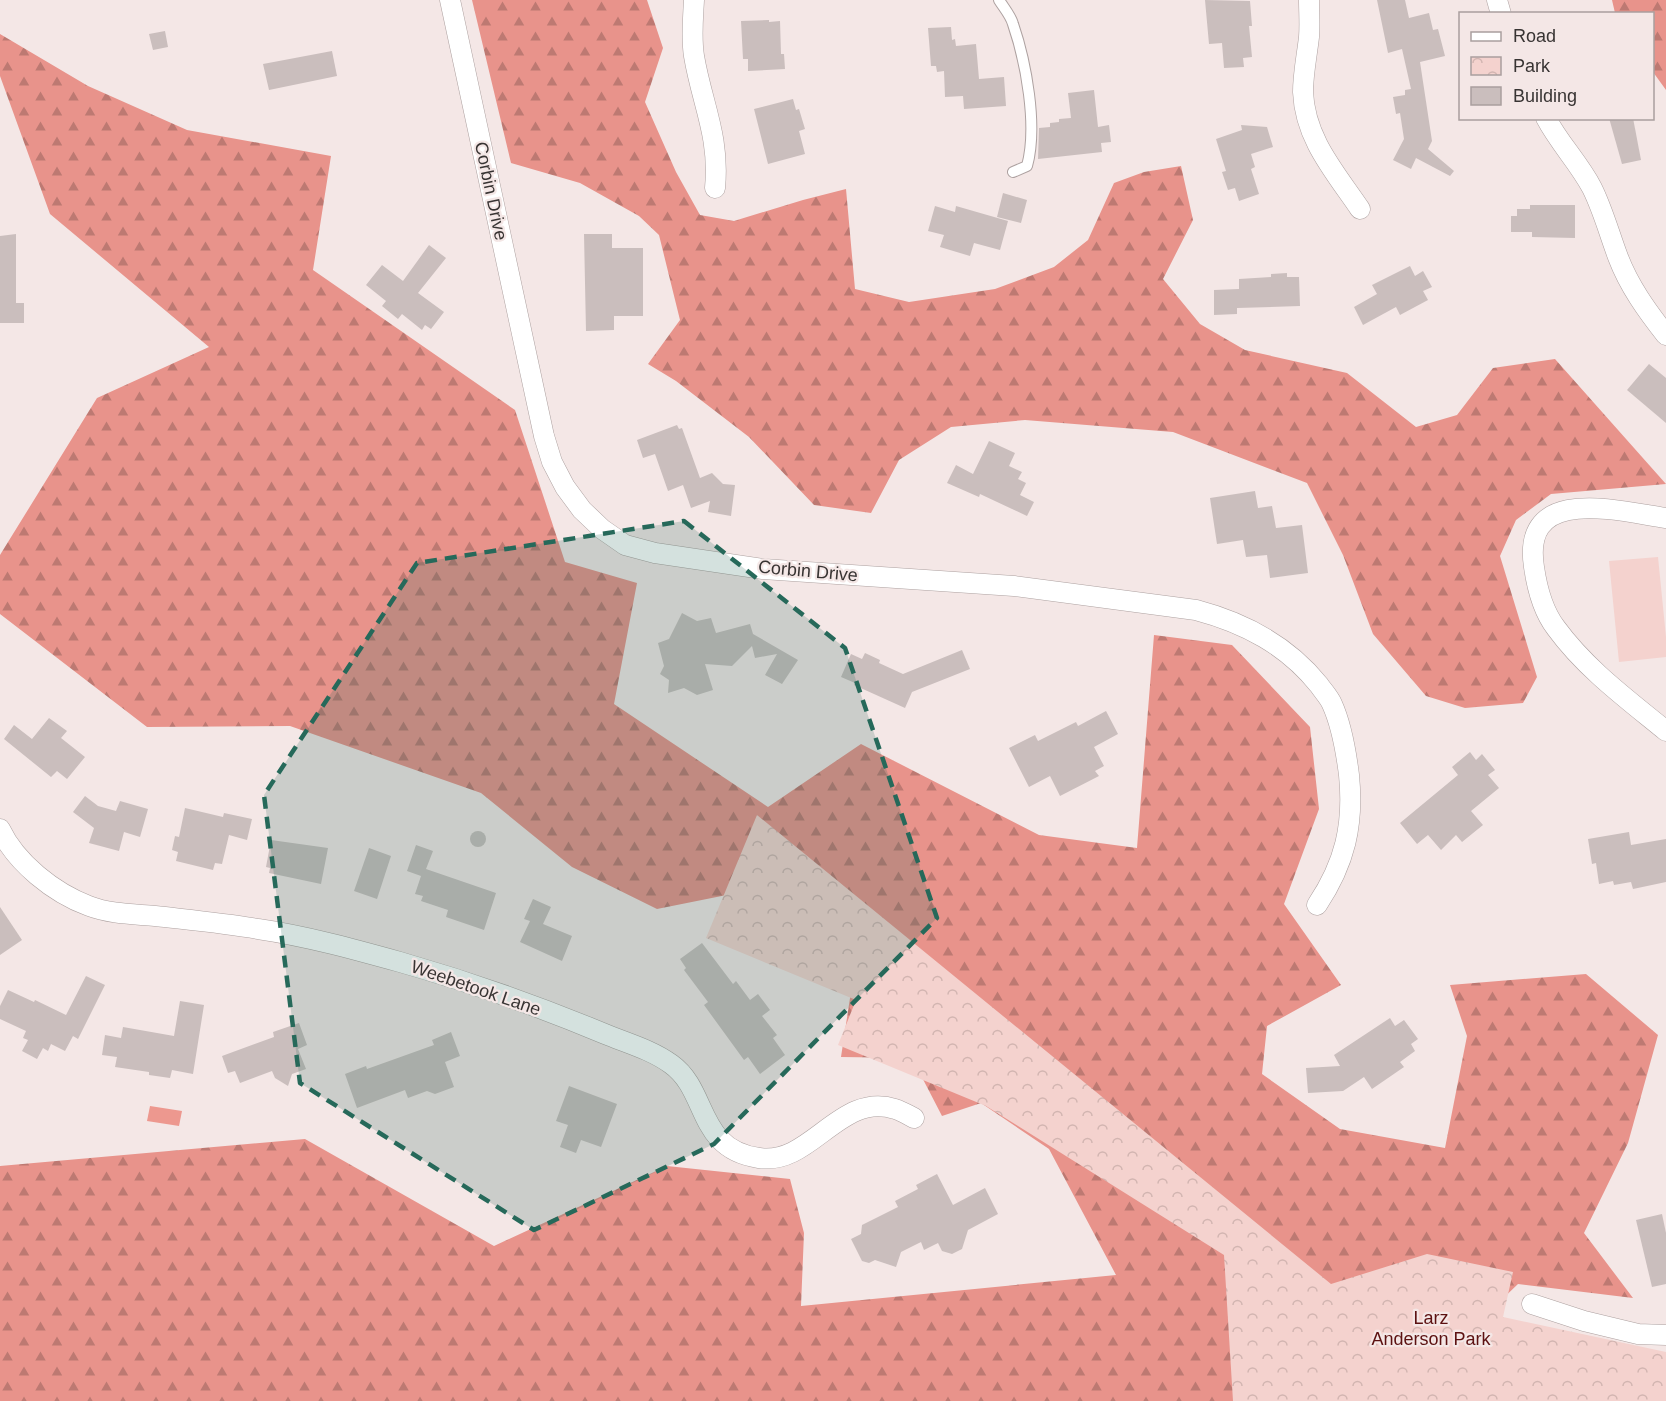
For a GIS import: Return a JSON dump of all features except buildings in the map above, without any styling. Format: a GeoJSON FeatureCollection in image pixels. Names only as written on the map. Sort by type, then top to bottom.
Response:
{"type":"FeatureCollection","features":[{"type":"Feature","properties":{"kind":"street","name":"Corbin Drive"},"geometry":{"type":"LineString","coordinates":[[450,0],[544,436],[552,462],[582,510],[602,529],[625,545],[655,553],[763,569],[1021,587],[1196,610],[1223,617],[1249,628],[1280,647],[1308,672],[1331,701],[1347,753],[1350,816],[1346,843],[1330,885],[1317,905]]}},
{"type":"Feature","properties":{"kind":"street"},"geometry":{"type":"LineString","coordinates":[[694,0],[692,28],[694,56],[714,139],[717,163],[715,188]]}},
{"type":"Feature","properties":{"kind":"street"},"geometry":{"type":"LineString","coordinates":[[1308,0],[1309,34],[1303,91],[1308,121],[1315,143],[1360,209]]}},
{"type":"Feature","properties":{"kind":"street"},"geometry":{"type":"LineString","coordinates":[[1547,120],[1592,188],[1607,221],[1625,274],[1644,307],[1666,335]]}},
{"type":"Feature","properties":{"kind":"street"},"geometry":{"type":"LineString","coordinates":[[1666,518],[1594,507],[1576,507],[1559,512],[1544,521],[1539,528],[1534,541],[1533,558],[1537,583],[1554,627],[1596,674],[1666,731]]}},
{"type":"Feature","properties":{"kind":"street","name":"Weebetook Lane"},"geometry":{"type":"LineString","coordinates":[[0,829],[19,857],[39,877],[66,895],[87,905],[116,912],[224,923],[322,940],[498,993],[660,1057],[684,1075],[713,1132],[730,1147],[750,1156],[774,1159],[786,1156],[841,1118],[858,1110],[876,1106],[894,1108],[914,1118]]}},
{"type":"Feature","properties":{"kind":"street"},"geometry":{"type":"LineString","coordinates":[[1532,1304],[1584,1321],[1638,1334],[1666,1335]]}},
{"type":"Feature","properties":{"kind":"lane"},"geometry":{"type":"LineString","coordinates":[[999,0],[1013,22],[1030,99],[1030,153],[1027,166],[1013,172]]}},
{"type":"Feature","properties":{"kind":"highlighted area"},"geometry":{"type":"Polygon","coordinates":[[[684,521],[845,648],[937,918],[714,1144],[534,1230],[300,1083],[264,795],[417,563],[684,521]]]}},
{"type":"Feature","properties":{"kind":"green space"},"geometry":{"type":"Polygon","coordinates":[[[472,0],[647,0],[663,48],[645,102],[676,172],[700,215],[734,221],[846,189],[855,289],[909,302],[995,289],[1054,267],[1088,240],[1114,183],[1144,172],[1181,166],[1193,220],[1163,279],[1200,324],[1245,350],[1347,373],[1416,427],[1457,415],[1493,368],[1555,359],[1666,484],[1551,494],[1516,520],[1500,556],[1537,677],[1523,703],[1465,708],[1426,696],[1373,634],[1343,555],[1307,483],[1173,432],[1025,420],[951,427],[899,460],[871,513],[814,505],[749,437],[676,381],[648,364],[680,320],[659,235],[639,216],[580,183],[511,163],[472,0]]]}},
{"type":"Feature","properties":{"kind":"green space"},"geometry":{"type":"Polygon","coordinates":[[[1612,0],[1666,0],[1666,90],[1654,73],[1654,12],[1615,12],[1612,0]]]}},
{"type":"Feature","properties":{"kind":"green space"},"geometry":{"type":"Polygon","coordinates":[[[0,34],[88,86],[187,130],[331,156],[313,270],[515,410],[565,562],[637,583],[614,704],[768,807],[861,744],[1039,835],[1137,848],[1154,635],[1232,645],[1310,727],[1319,809],[1284,904],[1341,985],[1267,1026],[1262,1074],[1340,1129],[1445,1148],[1467,1036],[1450,985],[1586,974],[1658,1035],[1628,1143],[1584,1233],[1633,1298],[1518,1284],[1493,1308],[1597,1401],[0,1401],[0,1166],[305,1139],[494,1246],[667,1166],[790,1179],[804,1233],[801,1306],[1116,1275],[1049,1149],[981,1103],[942,1116],[912,1058],[841,1057],[861,926],[767,887],[657,909],[572,867],[481,793],[290,726],[147,727],[0,614],[0,555],[97,398],[209,347],[50,214],[0,76],[0,34]]]}},
{"type":"Feature","properties":{"kind":"green space"},"geometry":{"type":"Polygon","coordinates":[[[1658,557],[1666,657],[1619,662],[1609,561],[1658,557]]]}},
{"type":"Feature","properties":{"kind":"green space","name":"Larz Anderson Park"},"geometry":{"type":"Polygon","coordinates":[[[757,815],[1331,1284],[1427,1254],[1513,1272],[1503,1317],[1666,1352],[1666,1401],[1233,1401],[1224,1255],[986,1106],[838,1045],[856,1000],[706,938],[757,815]]]}},
{"type":"Feature","properties":{"kind":"shaded area"},"geometry":{"type":"Polygon","coordinates":[[[150,1106],[182,1111],[179,1126],[147,1121],[150,1106]]]}}]}
